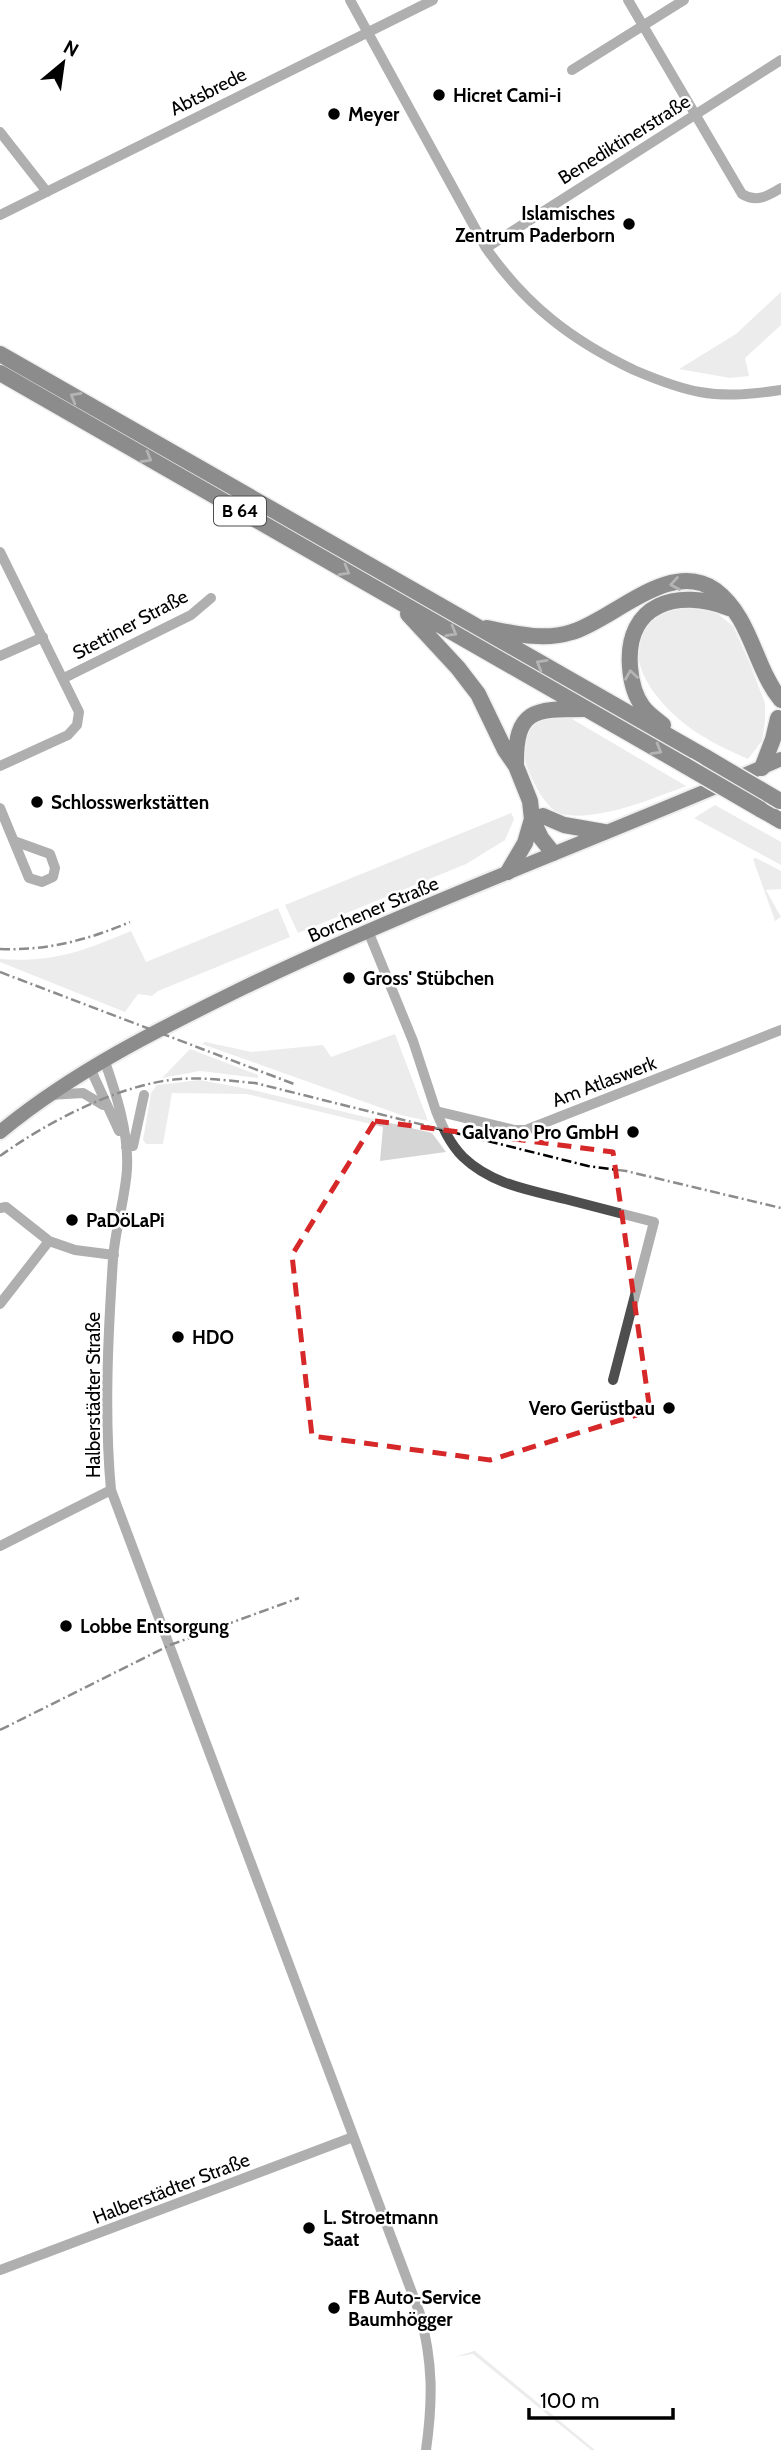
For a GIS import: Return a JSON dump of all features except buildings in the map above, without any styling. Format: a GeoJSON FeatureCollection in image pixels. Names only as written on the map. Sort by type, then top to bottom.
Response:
{"type":"FeatureCollection","features":[{"type":"Feature","properties":{"kind":"highway","name":"B 64"},"geometry":{"type":"LineString","coordinates":[[0,354],[780,801]]}},
{"type":"Feature","properties":{"kind":"highway","name":"B 64"},"geometry":{"type":"LineString","coordinates":[[0,373],[781,821]]}},
{"type":"Feature","properties":{"kind":"highway"},"geometry":{"type":"LineString","coordinates":[[475,626],[542,637],[572,633],[659,587],[681,582],[714,589],[747,631],[777,695],[779,721],[762,768]]}},
{"type":"Feature","properties":{"kind":"highway"},"geometry":{"type":"LineString","coordinates":[[392,598],[429,635],[478,694],[505,750],[516,766],[538,818],[553,841],[553,853]]}},
{"type":"Feature","properties":{"kind":"highway"},"geometry":{"type":"LineString","coordinates":[[707,758],[644,708],[632,681],[630,648],[642,621],[664,602],[681,598],[700,599],[733,610]]}},
{"type":"Feature","properties":{"kind":"highway"},"geometry":{"type":"LineString","coordinates":[[516,766],[517,734],[530,715],[541,710],[585,709]]}},
{"type":"Feature","properties":{"kind":"highway"},"geometry":{"type":"LineString","coordinates":[[538,818],[604,832]]}},
{"type":"Feature","properties":{"kind":"highway"},"geometry":{"type":"LineString","coordinates":[[508,873],[538,818]]}},
{"type":"Feature","properties":{"kind":"main road","name":"Borchener Straße"},"geometry":{"type":"LineString","coordinates":[[0,1132],[49,1095],[104,1059],[190,1014],[368,931],[781,760]]}},
{"type":"Feature","properties":{"kind":"street"},"geometry":{"type":"LineString","coordinates":[[349,0],[486,248],[529,301],[562,329],[608,358],[666,383],[702,393],[727,395],[781,390]]}},
{"type":"Feature","properties":{"kind":"street","name":"Abtsbrede"},"geometry":{"type":"LineString","coordinates":[[0,215],[433,0]]}},
{"type":"Feature","properties":{"kind":"street"},"geometry":{"type":"LineString","coordinates":[[628,0],[743,194],[757,199],[781,188]]}},
{"type":"Feature","properties":{"kind":"street"},"geometry":{"type":"LineString","coordinates":[[572,70],[684,0]]}},
{"type":"Feature","properties":{"kind":"street","name":"Benediktinerstraße"},"geometry":{"type":"LineString","coordinates":[[486,248],[781,60]]}},
{"type":"Feature","properties":{"kind":"street"},"geometry":{"type":"LineString","coordinates":[[0,132],[47,192]]}},
{"type":"Feature","properties":{"kind":"street","name":"Stettiner Straße"},"geometry":{"type":"LineString","coordinates":[[0,552],[79,712],[77,725],[68,735],[0,766]]}},
{"type":"Feature","properties":{"kind":"street","name":"Stettiner Straße"},"geometry":{"type":"LineString","coordinates":[[64,678],[191,615],[211,598]]}},
{"type":"Feature","properties":{"kind":"street","name":"Stettiner Straße"},"geometry":{"type":"LineString","coordinates":[[0,656],[43,636]]}},
{"type":"Feature","properties":{"kind":"street"},"geometry":{"type":"LineString","coordinates":[[0,808],[14,841]]}},
{"type":"Feature","properties":{"kind":"street"},"geometry":{"type":"LineString","coordinates":[[368,931],[413,1041],[444,1131],[463,1157],[483,1173],[509,1185],[654,1222],[613,1380]]}},
{"type":"Feature","properties":{"kind":"street","name":"Am Atlaswerk"},"geometry":{"type":"LineString","coordinates":[[436,1111],[515,1130],[526,1130],[781,1030]]}},
{"type":"Feature","properties":{"kind":"street","name":"Halberstädter Straße"},"geometry":{"type":"LineString","coordinates":[[104,1059],[116,1093],[125,1143],[125,1184],[114,1255],[107,1383],[111,1490],[277,1952],[354,2137],[414,2296],[424,2327],[432,2376],[426,2450]]}},
{"type":"Feature","properties":{"kind":"street"},"geometry":{"type":"LineString","coordinates":[[90,1068],[125,1143]]}},
{"type":"Feature","properties":{"kind":"street"},"geometry":{"type":"LineString","coordinates":[[49,1095],[83,1093],[106,1107]]}},
{"type":"Feature","properties":{"kind":"street","name":"Halberstädter Straße"},"geometry":{"type":"LineString","coordinates":[[125,1143],[133,1146],[144,1095]]}},
{"type":"Feature","properties":{"kind":"street"},"geometry":{"type":"LineString","coordinates":[[0,1208],[6,1207],[49,1241],[75,1250],[114,1255]]}},
{"type":"Feature","properties":{"kind":"street"},"geometry":{"type":"LineString","coordinates":[[0,1304],[49,1241]]}},
{"type":"Feature","properties":{"kind":"street"},"geometry":{"type":"LineString","coordinates":[[0,1546],[111,1490]]}},
{"type":"Feature","properties":{"kind":"street","name":"Halberstädter Straße"},"geometry":{"type":"LineString","coordinates":[[0,2270],[354,2137]]}},
{"type":"Feature","properties":{"kind":"highlighted area"},"geometry":{"type":"Polygon","coordinates":[[[375,1121],[613,1152],[650,1411],[490,1460],[312,1436],[292,1255],[375,1121]]]}},
{"type":"Feature","properties":{"kind":"shaded area"},"geometry":{"type":"Polygon","coordinates":[[[781,292],[781,325],[745,358],[749,376],[730,378],[679,369],[736,334],[781,292]]]}},
{"type":"Feature","properties":{"kind":"shaded area"},"geometry":{"type":"Polygon","coordinates":[[[681,605],[712,609],[733,626],[750,664],[765,703],[765,722],[762,741],[748,759],[691,729],[664,705],[644,675],[639,659],[639,643],[645,628],[656,617],[681,605]]]}},
{"type":"Feature","properties":{"kind":"shaded area"},"geometry":{"type":"Polygon","coordinates":[[[567,716],[686,786],[607,812],[575,816],[555,811],[542,797],[531,778],[524,749],[529,732],[536,723],[548,718],[567,716]]]}},
{"type":"Feature","properties":{"kind":"shaded area"},"geometry":{"type":"Polygon","coordinates":[[[715,805],[781,842],[781,865],[694,818],[715,805]]]}},
{"type":"Feature","properties":{"kind":"shaded area"},"geometry":{"type":"Polygon","coordinates":[[[511,813],[514,819],[505,840],[466,864],[298,933],[285,905],[511,813]]]}},
{"type":"Feature","properties":{"kind":"shaded area"},"geometry":{"type":"Polygon","coordinates":[[[756,858],[781,871],[781,889],[766,890],[781,917],[775,921],[753,859],[756,858]]]}},
{"type":"Feature","properties":{"kind":"shaded area"},"geometry":{"type":"Polygon","coordinates":[[[278,908],[290,937],[158,991],[152,996],[138,994],[125,1012],[0,962],[0,959],[36,959],[67,954],[131,931],[146,962],[278,908]]]}},
{"type":"Feature","properties":{"kind":"shaded area"},"geometry":{"type":"Polygon","coordinates":[[[395,1034],[428,1121],[401,1115],[202,1044],[205,1042],[252,1052],[323,1045],[331,1057],[395,1034]]]}},
{"type":"Feature","properties":{"kind":"shaded area"},"geometry":{"type":"Polygon","coordinates":[[[190,1049],[258,1075],[258,1078],[200,1071],[162,1078],[190,1049]]]}},
{"type":"Feature","properties":{"kind":"shaded area"},"geometry":{"type":"Polygon","coordinates":[[[200,1080],[432,1133],[446,1152],[380,1161],[383,1127],[247,1094],[172,1093],[163,1144],[146,1144],[143,1140],[151,1093],[157,1085],[200,1080]]]}},
{"type":"Feature","properties":{"kind":"shaded area"},"geometry":{"type":"Polygon","coordinates":[[[475,2351],[595,2450],[591,2450],[473,2354],[455,2357],[475,2351]]]}},
{"type":"Feature","properties":{"kind":"railway"},"geometry":{"type":"LineString","coordinates":[[0,949],[66,943],[130,922]]}},
{"type":"Feature","properties":{"kind":"railway"},"geometry":{"type":"LineString","coordinates":[[0,972],[294,1084]]}},
{"type":"Feature","properties":{"kind":"railway"},"geometry":{"type":"LineString","coordinates":[[0,1156],[40,1130],[110,1096],[158,1082],[208,1079],[255,1083],[588,1166],[626,1171],[781,1208]]}},
{"type":"Feature","properties":{"kind":"railway"},"geometry":{"type":"LineString","coordinates":[[0,1730],[170,1645],[299,1598]]}},
{"type":"Feature","properties":{"kind":"place","name":"Hicret Cami-i"},"geometry":{"type":"Point","coordinates":[439,95]}},
{"type":"Feature","properties":{"kind":"place","name":"Meyer"},"geometry":{"type":"Point","coordinates":[334,114]}},
{"type":"Feature","properties":{"kind":"place","name":"Islamisches Zentrum Paderborn"},"geometry":{"type":"Point","coordinates":[629,224]}},
{"type":"Feature","properties":{"kind":"place","name":"Schlosswerkstätten"},"geometry":{"type":"Point","coordinates":[37,802]}},
{"type":"Feature","properties":{"kind":"place","name":"Gross' Stübchen"},"geometry":{"type":"Point","coordinates":[349,978]}},
{"type":"Feature","properties":{"kind":"place","name":"Galvano Pro GmbH"},"geometry":{"type":"Point","coordinates":[633,1132]}},
{"type":"Feature","properties":{"kind":"place","name":"PaDöLaPi"},"geometry":{"type":"Point","coordinates":[72,1220]}},
{"type":"Feature","properties":{"kind":"place","name":"HDO"},"geometry":{"type":"Point","coordinates":[178,1337]}},
{"type":"Feature","properties":{"kind":"place","name":"Vero Gerüstbau"},"geometry":{"type":"Point","coordinates":[669,1408]}},
{"type":"Feature","properties":{"kind":"place","name":"Lobbe Entsorgung"},"geometry":{"type":"Point","coordinates":[66,1626]}},
{"type":"Feature","properties":{"kind":"place","name":"L. Stroetmann Saat"},"geometry":{"type":"Point","coordinates":[309,2228]}},
{"type":"Feature","properties":{"kind":"place","name":"FB Auto-Service Baumhögger"},"geometry":{"type":"Point","coordinates":[334,2308]}}]}
